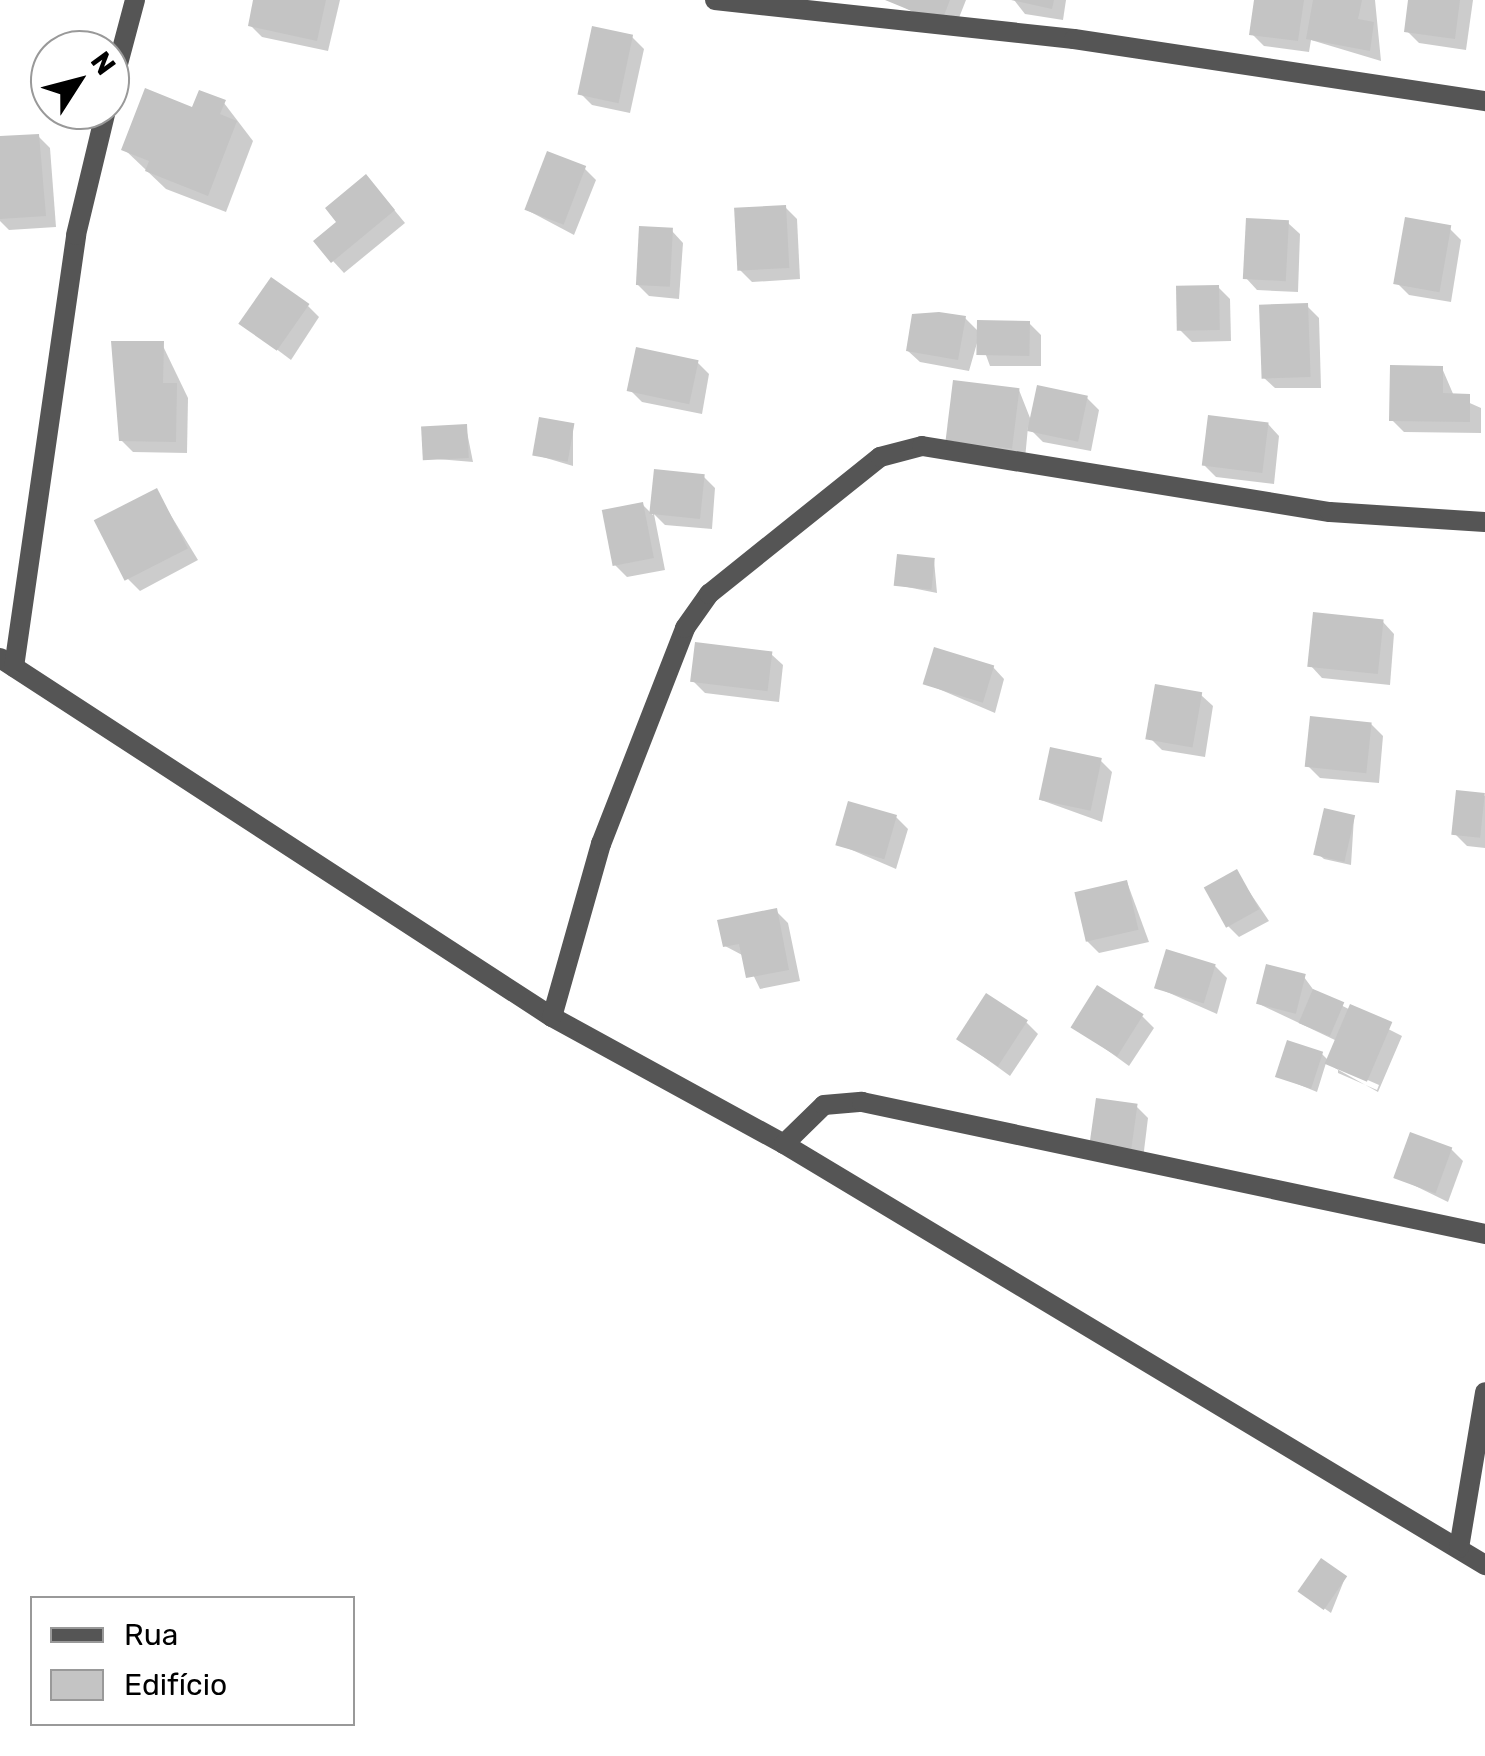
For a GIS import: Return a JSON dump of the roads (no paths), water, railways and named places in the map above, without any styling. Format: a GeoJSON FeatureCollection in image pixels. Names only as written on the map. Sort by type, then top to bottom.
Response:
{"type":"FeatureCollection","features":[{"type":"Feature","properties":{"kind":"street"},"geometry":{"type":"LineString","coordinates":[[127,30],[135,0]]}},
{"type":"Feature","properties":{"kind":"street"},"geometry":{"type":"LineString","coordinates":[[715,0],[1074,39],[1485,101]]}},
{"type":"Feature","properties":{"kind":"street"},"geometry":{"type":"LineString","coordinates":[[101,130],[76,235],[7,663],[552,1017],[784,1144],[1485,1565]]}},
{"type":"Feature","properties":{"kind":"street"},"geometry":{"type":"LineString","coordinates":[[552,1017],[602,844],[685,628],[710,594],[880,458],[922,446],[1330,512],[1485,522]]}},
{"type":"Feature","properties":{"kind":"street"},"geometry":{"type":"LineString","coordinates":[[784,1144],[824,1105],[862,1102],[1485,1234]]}},
{"type":"Feature","properties":{"kind":"street"},"geometry":{"type":"LineString","coordinates":[[1459,1548],[1485,1392]]}}]}
